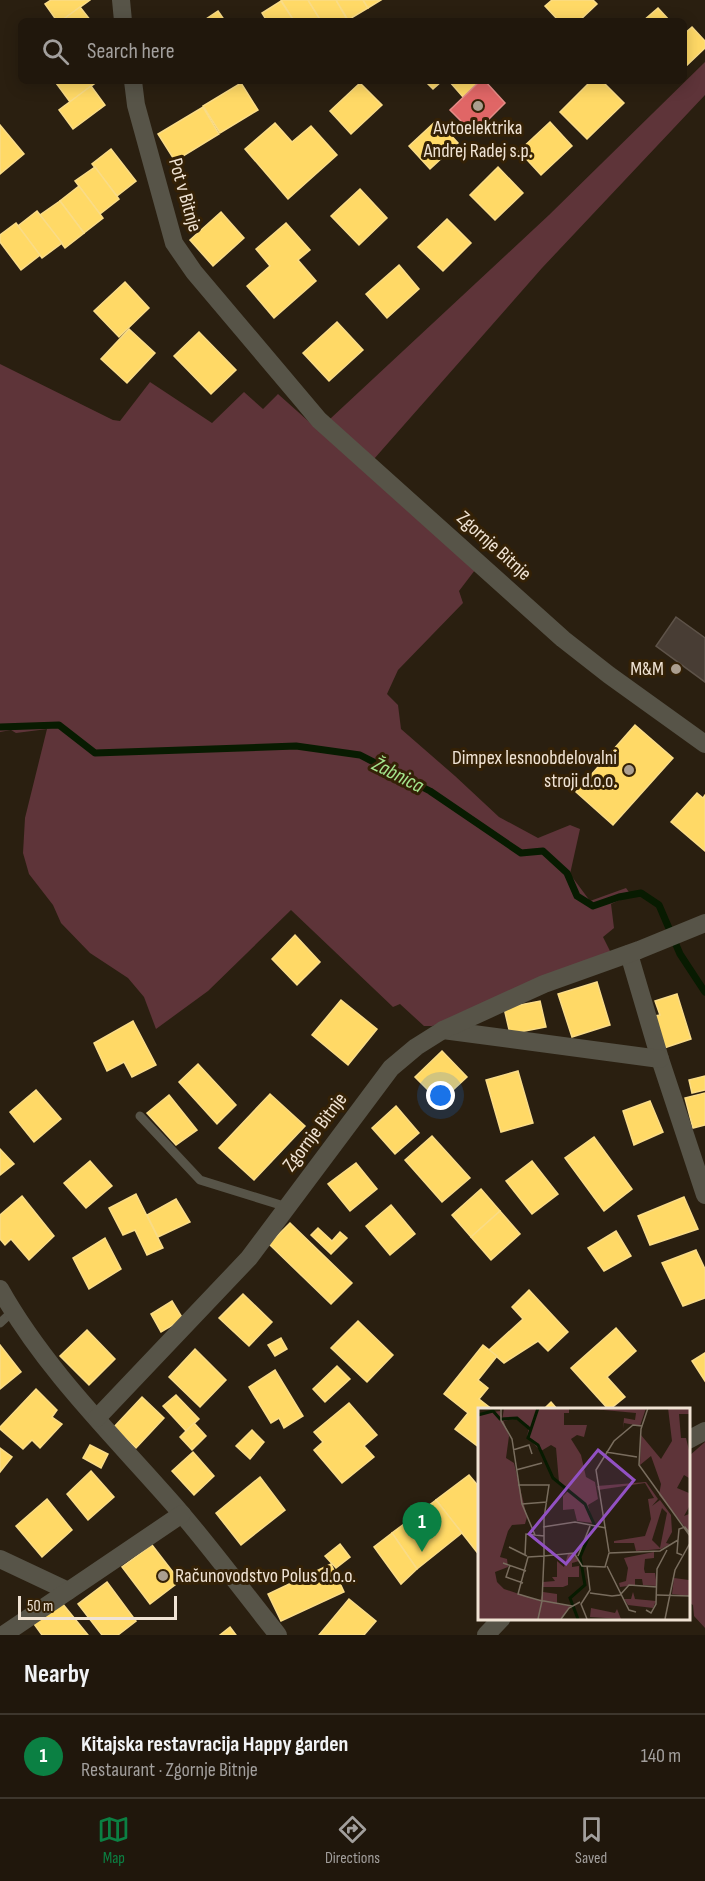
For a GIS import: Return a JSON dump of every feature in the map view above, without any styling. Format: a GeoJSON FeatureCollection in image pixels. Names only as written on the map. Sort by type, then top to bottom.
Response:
{"type":"FeatureCollection","features":[{"type":"Feature","properties":{"kind":"street"},"geometry":{"type":"LineString","coordinates":[[121,0],[123,18]]}},
{"type":"Feature","properties":{"kind":"street","name":"Pot v Bitnje"},"geometry":{"type":"LineString","coordinates":[[133,84],[136,105],[174,243],[194,272],[269,362]]}},
{"type":"Feature","properties":{"kind":"street","name":"Zgornje Bitnje"},"geometry":{"type":"LineString","coordinates":[[269,362],[319,420],[563,639],[705,744]]}},
{"type":"Feature","properties":{"kind":"street","name":"Zgornje Bitnje"},"geometry":{"type":"LineString","coordinates":[[97,1418],[249,1258],[391,1068],[416,1047],[443,1030],[544,984],[629,954],[705,923]]}},
{"type":"Feature","properties":{"kind":"street"},"geometry":{"type":"LineString","coordinates":[[629,954],[660,1059],[705,1195]]}},
{"type":"Feature","properties":{"kind":"street"},"geometry":{"type":"LineString","coordinates":[[443,1030],[660,1059]]}},
{"type":"Feature","properties":{"kind":"street"},"geometry":{"type":"LineString","coordinates":[[0,1290],[6,1317],[43,1354],[182,1514],[278,1635]]}},
{"type":"Feature","properties":{"kind":"street"},"geometry":{"type":"LineString","coordinates":[[690,1439],[705,1431]]}},
{"type":"Feature","properties":{"kind":"street"},"geometry":{"type":"LineString","coordinates":[[3,1635],[182,1514]]}},
{"type":"Feature","properties":{"kind":"street"},"geometry":{"type":"LineString","coordinates":[[0,1559],[68,1591]]}},
{"type":"Feature","properties":{"kind":"street"},"geometry":{"type":"LineString","coordinates":[[486,1635],[500,1620]]}},
{"type":"Feature","properties":{"kind":"lane"},"geometry":{"type":"LineString","coordinates":[[140,1116],[200,1180],[287,1207]]}},
{"type":"Feature","properties":{"kind":"shaded area"},"geometry":{"type":"Polygon","coordinates":[[[705,62],[705,95],[542,268],[374,459],[330,419],[549,215],[683,84],[687,84],[687,80],[705,62]]]}},
{"type":"Feature","properties":{"kind":"shaded area"},"geometry":{"type":"Polygon","coordinates":[[[0,364],[113,420],[120,421],[150,382],[212,423],[244,392],[263,409],[278,394],[475,570],[459,591],[463,603],[398,670],[387,694],[398,705],[401,729],[499,817],[538,838],[570,825],[580,829],[570,874],[590,901],[626,888],[631,895],[611,904],[614,928],[603,937],[611,953],[442,1023],[424,1026],[400,1004],[393,1007],[291,910],[208,991],[156,1029],[144,997],[128,978],[90,953],[61,923],[53,905],[29,874],[23,853],[25,818],[47,729],[16,733],[11,730],[0,732],[0,364]]]}},
{"type":"Feature","properties":{"kind":"shaded area"},"geometry":{"type":"Polygon","coordinates":[[[705,1442],[705,1628],[694,1616],[693,1605],[690,1603],[690,1455],[705,1442]]]}},
{"type":"Feature","properties":{"kind":"building: Homes"},"geometry":{"type":"Polygon","coordinates":[[[51,0],[90,0],[65,18],[55,18],[45,4],[51,0]]]}},
{"type":"Feature","properties":{"kind":"building: Homes"},"geometry":{"type":"Polygon","coordinates":[[[281,0],[308,0],[319,18],[292,18],[281,0]]]}},
{"type":"Feature","properties":{"kind":"building: Homes"},"geometry":{"type":"Polygon","coordinates":[[[308,0],[336,0],[346,18],[319,18],[308,0]]]}},
{"type":"Feature","properties":{"kind":"building: Homes"},"geometry":{"type":"Polygon","coordinates":[[[336,0],[363,0],[368,8],[351,18],[347,18],[336,0]]]}},
{"type":"Feature","properties":{"kind":"building: Homes"},"geometry":{"type":"Polygon","coordinates":[[[363,0],[381,0],[368,8],[363,0]]]}},
{"type":"Feature","properties":{"kind":"building: Homes"},"geometry":{"type":"Polygon","coordinates":[[[552,0],[593,0],[597,4],[582,18],[556,18],[545,6],[552,0]]]}},
{"type":"Feature","properties":{"kind":"building: Homes"},"geometry":{"type":"Polygon","coordinates":[[[281,1],[292,18],[265,18],[262,13],[281,1]]]}},
{"type":"Feature","properties":{"kind":"building: Homes"},"geometry":{"type":"Polygon","coordinates":[[[80,7],[89,18],[65,18],[80,7]]]}},
{"type":"Feature","properties":{"kind":"building: Homes"},"geometry":{"type":"Polygon","coordinates":[[[658,8],[667,18],[646,18],[658,8]]]}},
{"type":"Feature","properties":{"kind":"building: Homes"},"geometry":{"type":"Polygon","coordinates":[[[218,11],[223,18],[208,18],[218,11]]]}},
{"type":"Feature","properties":{"kind":"building: Homes"},"geometry":{"type":"Polygon","coordinates":[[[692,27],[705,41],[705,48],[687,65],[687,31],[692,27]]]}},
{"type":"Feature","properties":{"kind":"building: Homes"},"geometry":{"type":"Polygon","coordinates":[[[57,84],[94,84],[70,102],[57,84]]]}},
{"type":"Feature","properties":{"kind":"building: Homes"},"geometry":{"type":"Polygon","coordinates":[[[242,84],[258,110],[220,133],[203,106],[242,84]]]}},
{"type":"Feature","properties":{"kind":"building: Homes"},"geometry":{"type":"Polygon","coordinates":[[[359,84],[382,105],[351,134],[330,111],[359,84]]]}},
{"type":"Feature","properties":{"kind":"building: Homes"},"geometry":{"type":"Polygon","coordinates":[[[428,84],[439,84],[433,89],[428,84]]]}},
{"type":"Feature","properties":{"kind":"building: Homes"},"geometry":{"type":"Polygon","coordinates":[[[452,84],[477,84],[463,97],[452,84]]]}},
{"type":"Feature","properties":{"kind":"building: Homes"},"geometry":{"type":"Polygon","coordinates":[[[588,84],[605,84],[624,103],[587,139],[560,112],[588,84]]]}},
{"type":"Feature","properties":{"kind":"building: Homes"},"geometry":{"type":"Polygon","coordinates":[[[91,86],[105,105],[73,129],[59,110],[91,86]]]}},
{"type":"Feature","properties":{"kind":"building: Homes"},"geometry":{"type":"Polygon","coordinates":[[[203,107],[219,134],[175,161],[158,134],[203,107]]]}},
{"type":"Feature","properties":{"kind":"building: Homes"},"geometry":{"type":"Polygon","coordinates":[[[437,120],[458,143],[430,169],[409,146],[437,120]]]}},
{"type":"Feature","properties":{"kind":"building: Homes"},"geometry":{"type":"Polygon","coordinates":[[[550,122],[572,146],[541,175],[519,151],[550,122]]]}},
{"type":"Feature","properties":{"kind":"building: Homes"},"geometry":{"type":"Polygon","coordinates":[[[275,123],[292,142],[311,126],[337,155],[288,199],[245,149],[275,123]]]}},
{"type":"Feature","properties":{"kind":"building: Homes"},"geometry":{"type":"Polygon","coordinates":[[[0,125],[24,154],[0,174],[0,125]]]}},
{"type":"Feature","properties":{"kind":"building: Homes"},"geometry":{"type":"Polygon","coordinates":[[[111,149],[136,181],[117,196],[92,164],[111,149]]]}},
{"type":"Feature","properties":{"kind":"building: Homes"},"geometry":{"type":"Polygon","coordinates":[[[95,167],[119,199],[100,214],[75,181],[95,167]]]}},
{"type":"Feature","properties":{"kind":"building: Homes"},"geometry":{"type":"Polygon","coordinates":[[[498,167],[523,193],[495,220],[470,195],[498,167]]]}},
{"type":"Feature","properties":{"kind":"building: Homes"},"geometry":{"type":"Polygon","coordinates":[[[79,186],[103,218],[84,233],[60,201],[79,186]]]}},
{"type":"Feature","properties":{"kind":"building: Homes"},"geometry":{"type":"Polygon","coordinates":[[[360,189],[387,218],[359,245],[331,216],[360,189]]]}},
{"type":"Feature","properties":{"kind":"building: Homes"},"geometry":{"type":"Polygon","coordinates":[[[60,201],[84,233],[65,248],[40,215],[60,201]]]}},
{"type":"Feature","properties":{"kind":"building: Homes"},"geometry":{"type":"Polygon","coordinates":[[[37,211],[62,243],[42,258],[18,226],[37,211]]]}},
{"type":"Feature","properties":{"kind":"building: Homes"},"geometry":{"type":"Polygon","coordinates":[[[221,212],[244,238],[213,266],[190,240],[221,212]]]}},
{"type":"Feature","properties":{"kind":"building: Homes"},"geometry":{"type":"Polygon","coordinates":[[[447,219],[471,243],[443,271],[418,247],[447,219]]]}},
{"type":"Feature","properties":{"kind":"building: Homes"},"geometry":{"type":"Polygon","coordinates":[[[16,223],[40,255],[21,270],[0,242],[0,235],[16,223]]]}},
{"type":"Feature","properties":{"kind":"building: Homes"},"geometry":{"type":"Polygon","coordinates":[[[286,223],[310,250],[298,260],[316,281],[274,318],[247,286],[270,266],[256,249],[286,223]]]}},
{"type":"Feature","properties":{"kind":"building: Homes"},"geometry":{"type":"Polygon","coordinates":[[[399,265],[419,289],[387,318],[366,294],[399,265]]]}},
{"type":"Feature","properties":{"kind":"building: Homes"},"geometry":{"type":"Polygon","coordinates":[[[125,282],[149,308],[119,337],[94,311],[125,282]]]}},
{"type":"Feature","properties":{"kind":"building: Homes"},"geometry":{"type":"Polygon","coordinates":[[[337,322],[363,350],[329,381],[303,353],[337,322]]]}},
{"type":"Feature","properties":{"kind":"building: Homes"},"geometry":{"type":"Polygon","coordinates":[[[129,329],[155,353],[127,383],[101,359],[129,329]]]}},
{"type":"Feature","properties":{"kind":"building: Homes"},"geometry":{"type":"Polygon","coordinates":[[[199,332],[236,370],[211,394],[174,356],[199,332]]]}},
{"type":"Feature","properties":{"kind":"building: Homes"},"geometry":{"type":"Polygon","coordinates":[[[635,725],[673,758],[613,825],[576,792],[635,725]]]}},
{"type":"Feature","properties":{"kind":"building: Homes"},"geometry":{"type":"Polygon","coordinates":[[[697,793],[703,798],[705,795],[705,851],[671,822],[697,793]]]}},
{"type":"Feature","properties":{"kind":"building: Homes"},"geometry":{"type":"Polygon","coordinates":[[[295,935],[320,962],[297,985],[272,959],[295,935]]]}},
{"type":"Feature","properties":{"kind":"building: Homes"},"geometry":{"type":"Polygon","coordinates":[[[597,982],[610,1025],[572,1037],[558,994],[597,982]]]}},
{"type":"Feature","properties":{"kind":"building: Homes"},"geometry":{"type":"Polygon","coordinates":[[[677,994],[691,1039],[664,1048],[654,1016],[660,1015],[655,1001],[677,994]]]}},
{"type":"Feature","properties":{"kind":"building: Homes"},"geometry":{"type":"Polygon","coordinates":[[[341,1000],[377,1029],[348,1065],[312,1035],[341,1000]]]}},
{"type":"Feature","properties":{"kind":"building: Homes"},"geometry":{"type":"Polygon","coordinates":[[[540,1001],[546,1027],[510,1034],[504,1008],[540,1001]]]}},
{"type":"Feature","properties":{"kind":"building: Homes"},"geometry":{"type":"Polygon","coordinates":[[[133,1021],[156,1065],[132,1077],[124,1062],[107,1071],[94,1043],[133,1021]]]}},
{"type":"Feature","properties":{"kind":"building: Homes"},"geometry":{"type":"Polygon","coordinates":[[[442,1051],[467,1077],[440,1102],[415,1077],[442,1051]]]}},
{"type":"Feature","properties":{"kind":"building: Homes"},"geometry":{"type":"Polygon","coordinates":[[[198,1064],[236,1105],[217,1124],[179,1082],[198,1064]]]}},
{"type":"Feature","properties":{"kind":"building: Homes"},"geometry":{"type":"Polygon","coordinates":[[[518,1071],[533,1123],[501,1132],[486,1080],[518,1071]]]}},
{"type":"Feature","properties":{"kind":"building: Homes"},"geometry":{"type":"Polygon","coordinates":[[[705,1076],[705,1090],[692,1093],[689,1080],[705,1076]]]}},
{"type":"Feature","properties":{"kind":"building: Homes"},"geometry":{"type":"Polygon","coordinates":[[[36,1090],[61,1119],[34,1142],[10,1112],[36,1090]]]}},
{"type":"Feature","properties":{"kind":"building: Homes"},"geometry":{"type":"Polygon","coordinates":[[[705,1093],[705,1125],[693,1128],[685,1098],[705,1093]]]}},
{"type":"Feature","properties":{"kind":"building: Homes"},"geometry":{"type":"Polygon","coordinates":[[[270,1094],[305,1126],[254,1180],[219,1148],[270,1094]]]}},
{"type":"Feature","properties":{"kind":"building: Homes"},"geometry":{"type":"Polygon","coordinates":[[[169,1095],[197,1130],[176,1145],[147,1113],[169,1095]]]}},
{"type":"Feature","properties":{"kind":"building: Homes"},"geometry":{"type":"Polygon","coordinates":[[[650,1101],[663,1132],[634,1145],[623,1111],[650,1101]]]}},
{"type":"Feature","properties":{"kind":"building: Homes"},"geometry":{"type":"Polygon","coordinates":[[[396,1106],[419,1133],[395,1154],[372,1128],[396,1106]]]}},
{"type":"Feature","properties":{"kind":"building: Homes"},"geometry":{"type":"Polygon","coordinates":[[[432,1136],[470,1178],[442,1202],[405,1160],[432,1136]]]}},
{"type":"Feature","properties":{"kind":"building: Homes"},"geometry":{"type":"Polygon","coordinates":[[[594,1137],[632,1189],[604,1211],[565,1158],[594,1137]]]}},
{"type":"Feature","properties":{"kind":"building: Homes"},"geometry":{"type":"Polygon","coordinates":[[[0,1149],[14,1164],[0,1175],[0,1149]]]}},
{"type":"Feature","properties":{"kind":"building: Homes"},"geometry":{"type":"Polygon","coordinates":[[[90,1161],[112,1186],[86,1208],[64,1183],[90,1161]]]}},
{"type":"Feature","properties":{"kind":"building: Homes"},"geometry":{"type":"Polygon","coordinates":[[[532,1161],[558,1194],[532,1214],[506,1181],[532,1161]]]}},
{"type":"Feature","properties":{"kind":"building: Homes"},"geometry":{"type":"Polygon","coordinates":[[[356,1163],[377,1189],[350,1211],[328,1184],[356,1163]]]}},
{"type":"Feature","properties":{"kind":"building: Homes"},"geometry":{"type":"Polygon","coordinates":[[[481,1189],[500,1211],[471,1237],[452,1215],[481,1189]]]}},
{"type":"Feature","properties":{"kind":"building: Homes"},"geometry":{"type":"Polygon","coordinates":[[[136,1194],[163,1248],[147,1255],[135,1230],[123,1235],[109,1208],[136,1194]]]}},
{"type":"Feature","properties":{"kind":"building: Homes"},"geometry":{"type":"Polygon","coordinates":[[[22,1196],[54,1236],[29,1260],[11,1239],[5,1245],[0,1239],[0,1215],[22,1196]]]}},
{"type":"Feature","properties":{"kind":"building: Homes"},"geometry":{"type":"Polygon","coordinates":[[[684,1197],[698,1229],[650,1245],[638,1216],[684,1197]]]}},
{"type":"Feature","properties":{"kind":"building: Homes"},"geometry":{"type":"Polygon","coordinates":[[[176,1199],[190,1222],[158,1237],[147,1215],[176,1199]]]}},
{"type":"Feature","properties":{"kind":"building: Homes"},"geometry":{"type":"Polygon","coordinates":[[[391,1205],[415,1234],[390,1255],[366,1226],[391,1205]]]}},
{"type":"Feature","properties":{"kind":"building: Homes"},"geometry":{"type":"Polygon","coordinates":[[[500,1211],[520,1234],[491,1260],[471,1237],[500,1211]]]}},
{"type":"Feature","properties":{"kind":"building: Homes"},"geometry":{"type":"Polygon","coordinates":[[[290,1223],[352,1283],[331,1304],[269,1244],[290,1223]]]}},
{"type":"Feature","properties":{"kind":"building: Homes"},"geometry":{"type":"Polygon","coordinates":[[[318,1228],[332,1241],[340,1232],[347,1238],[331,1254],[311,1235],[318,1228]]]}},
{"type":"Feature","properties":{"kind":"building: Homes"},"geometry":{"type":"Polygon","coordinates":[[[616,1231],[631,1256],[604,1271],[588,1248],[616,1231]]]}},
{"type":"Feature","properties":{"kind":"building: Homes"},"geometry":{"type":"Polygon","coordinates":[[[105,1238],[121,1269],[89,1289],[73,1258],[105,1238]]]}},
{"type":"Feature","properties":{"kind":"building: Homes"},"geometry":{"type":"Polygon","coordinates":[[[696,1250],[705,1269],[705,1298],[683,1306],[662,1263],[696,1250]]]}},
{"type":"Feature","properties":{"kind":"building: Homes"},"geometry":{"type":"Polygon","coordinates":[[[529,1290],[568,1332],[548,1351],[538,1341],[504,1363],[489,1350],[523,1319],[512,1307],[529,1290]]]}},
{"type":"Feature","properties":{"kind":"building: Homes"},"geometry":{"type":"Polygon","coordinates":[[[243,1294],[272,1322],[249,1346],[219,1318],[243,1294]]]}},
{"type":"Feature","properties":{"kind":"building: Homes"},"geometry":{"type":"Polygon","coordinates":[[[172,1301],[183,1319],[161,1332],[151,1314],[172,1301]]]}},
{"type":"Feature","properties":{"kind":"building: Homes"},"geometry":{"type":"Polygon","coordinates":[[[358,1321],[393,1355],[367,1382],[331,1348],[358,1321]]]}},
{"type":"Feature","properties":{"kind":"building: Homes"},"geometry":{"type":"Polygon","coordinates":[[[616,1328],[636,1351],[607,1377],[625,1397],[611,1408],[607,1408],[571,1368],[616,1328]]]}},
{"type":"Feature","properties":{"kind":"building: Homes"},"geometry":{"type":"Polygon","coordinates":[[[87,1330],[115,1359],[89,1385],[60,1356],[87,1330]]]}},
{"type":"Feature","properties":{"kind":"building: Homes"},"geometry":{"type":"Polygon","coordinates":[[[281,1338],[287,1349],[275,1356],[268,1345],[281,1338]]]}},
{"type":"Feature","properties":{"kind":"building: Homes"},"geometry":{"type":"Polygon","coordinates":[[[0,1345],[21,1372],[0,1389],[0,1345]]]}},
{"type":"Feature","properties":{"kind":"building: Homes"},"geometry":{"type":"Polygon","coordinates":[[[483,1345],[497,1356],[478,1380],[488,1388],[479,1399],[490,1408],[478,1408],[478,1446],[455,1429],[468,1413],[444,1394],[483,1345]]]}},
{"type":"Feature","properties":{"kind":"building: Homes"},"geometry":{"type":"Polygon","coordinates":[[[195,1349],[226,1380],[200,1407],[169,1377],[195,1349]]]}},
{"type":"Feature","properties":{"kind":"building: Homes"},"geometry":{"type":"Polygon","coordinates":[[[705,1353],[705,1381],[692,1361],[705,1353]]]}},
{"type":"Feature","properties":{"kind":"building: Homes"},"geometry":{"type":"Polygon","coordinates":[[[337,1366],[350,1379],[325,1402],[313,1389],[337,1366]]]}},
{"type":"Feature","properties":{"kind":"building: Homes"},"geometry":{"type":"Polygon","coordinates":[[[275,1370],[303,1416],[284,1428],[279,1418],[271,1423],[249,1387],[275,1370]]]}},
{"type":"Feature","properties":{"kind":"building: Homes"},"geometry":{"type":"Polygon","coordinates":[[[36,1389],[57,1410],[52,1417],[62,1424],[40,1448],[32,1440],[23,1449],[0,1427],[36,1389]]]}},
{"type":"Feature","properties":{"kind":"building: Homes"},"geometry":{"type":"Polygon","coordinates":[[[176,1395],[199,1419],[186,1431],[163,1406],[176,1395]]]}},
{"type":"Feature","properties":{"kind":"building: Homes"},"geometry":{"type":"Polygon","coordinates":[[[142,1397],[164,1418],[136,1448],[114,1427],[142,1397]]]}},
{"type":"Feature","properties":{"kind":"building: Homes"},"geometry":{"type":"Polygon","coordinates":[[[551,1402],[556,1408],[545,1408],[551,1402]]]}},
{"type":"Feature","properties":{"kind":"building: Homes"},"geometry":{"type":"Polygon","coordinates":[[[349,1403],[377,1435],[364,1446],[374,1457],[342,1483],[314,1450],[323,1442],[314,1432],[349,1403]]]}},
{"type":"Feature","properties":{"kind":"building: Homes"},"geometry":{"type":"Polygon","coordinates":[[[194,1423],[206,1436],[192,1450],[180,1437],[194,1423]]]}},
{"type":"Feature","properties":{"kind":"building: Homes"},"geometry":{"type":"Polygon","coordinates":[[[252,1430],[264,1442],[250,1459],[236,1446],[252,1430]]]}},
{"type":"Feature","properties":{"kind":"building: Homes"},"geometry":{"type":"Polygon","coordinates":[[[90,1445],[108,1454],[101,1468],[83,1458],[90,1445]]]}},
{"type":"Feature","properties":{"kind":"building: Homes"},"geometry":{"type":"Polygon","coordinates":[[[0,1448],[12,1457],[0,1472],[0,1448]]]}},
{"type":"Feature","properties":{"kind":"building: Homes"},"geometry":{"type":"Polygon","coordinates":[[[193,1452],[214,1476],[194,1495],[172,1471],[193,1452]]]}},
{"type":"Feature","properties":{"kind":"building: Homes"},"geometry":{"type":"Polygon","coordinates":[[[91,1471],[114,1497],[88,1520],[67,1494],[91,1471]]]}},
{"type":"Feature","properties":{"kind":"building: Homes"},"geometry":{"type":"Polygon","coordinates":[[[469,1475],[478,1486],[478,1553],[436,1500],[469,1475]]]}},
{"type":"Feature","properties":{"kind":"building: Homes"},"geometry":{"type":"Polygon","coordinates":[[[260,1477],[285,1510],[241,1545],[216,1513],[260,1477]]]}},
{"type":"Feature","properties":{"kind":"building: Homes"},"geometry":{"type":"Polygon","coordinates":[[[47,1499],[72,1530],[42,1557],[16,1526],[47,1499]]]}},
{"type":"Feature","properties":{"kind":"building: Homes"},"geometry":{"type":"Polygon","coordinates":[[[436,1500],[462,1533],[417,1569],[392,1533],[436,1500]]]}},
{"type":"Feature","properties":{"kind":"building: Homes"},"geometry":{"type":"Polygon","coordinates":[[[392,1533],[417,1569],[401,1584],[374,1547],[392,1533]]]}},
{"type":"Feature","properties":{"kind":"building: Homes"},"geometry":{"type":"Polygon","coordinates":[[[340,1544],[350,1557],[336,1568],[325,1556],[340,1544]]]}},
{"type":"Feature","properties":{"kind":"building: Homes"},"geometry":{"type":"Polygon","coordinates":[[[152,1545],[180,1581],[150,1604],[122,1567],[152,1545]]]}},
{"type":"Feature","properties":{"kind":"building: Homes"},"geometry":{"type":"Polygon","coordinates":[[[331,1564],[344,1592],[281,1621],[268,1594],[331,1564]]]}},
{"type":"Feature","properties":{"kind":"building: Homes"},"geometry":{"type":"Polygon","coordinates":[[[107,1582],[136,1621],[118,1635],[102,1635],[78,1604],[107,1582]]]}},
{"type":"Feature","properties":{"kind":"building: Homes"},"geometry":{"type":"Polygon","coordinates":[[[349,1599],[376,1621],[364,1635],[319,1635],[349,1599]]]}},
{"type":"Feature","properties":{"kind":"building: Homes"},"geometry":{"type":"Polygon","coordinates":[[[62,1603],[88,1635],[42,1635],[34,1624],[62,1603]]]}},
{"type":"Feature","properties":{"kind":"building: Homes"},"geometry":{"type":"Polygon","coordinates":[[[230,1627],[236,1635],[220,1635],[230,1627]]]}},
{"type":"Feature","properties":{"kind":"building: Shops","name":"Avtoelektrika Andrej Radej s.p."},"geometry":{"type":"Polygon","coordinates":[[[477,84],[488,84],[505,103],[474,134],[450,110],[477,84]]]}},
{"type":"Feature","properties":{"kind":"building: Other"},"geometry":{"type":"Polygon","coordinates":[[[676,617],[705,638],[705,682],[656,646],[676,617]]]}},
{"type":"Feature","properties":{"kind":"waterway","name":"Žabnica"},"geometry":{"type":"LineString","coordinates":[[0,727],[59,725],[95,753],[296,746],[360,755],[430,791],[521,853],[543,851],[567,873],[577,896],[593,906],[619,897],[641,893],[659,905],[680,954],[705,992]]}},
{"type":"Feature","properties":{"kind":"place","name":"Avtoelektrika Andrej Radej s.p."},"geometry":{"type":"Point","coordinates":[478,106]}},
{"type":"Feature","properties":{"kind":"place","name":"M&M"},"geometry":{"type":"Point","coordinates":[676,669]}},
{"type":"Feature","properties":{"kind":"place","name":"Dimpex lesnoobdelovalni stroji d.o.o."},"geometry":{"type":"Point","coordinates":[629,770]}},
{"type":"Feature","properties":{"kind":"place","name":"Kitajska restavracija Happy garden"},"geometry":{"type":"Point","coordinates":[422,1552]}},
{"type":"Feature","properties":{"kind":"place","name":"Računovodstvo Polus d.o.o."},"geometry":{"type":"Point","coordinates":[163,1576]}}]}
